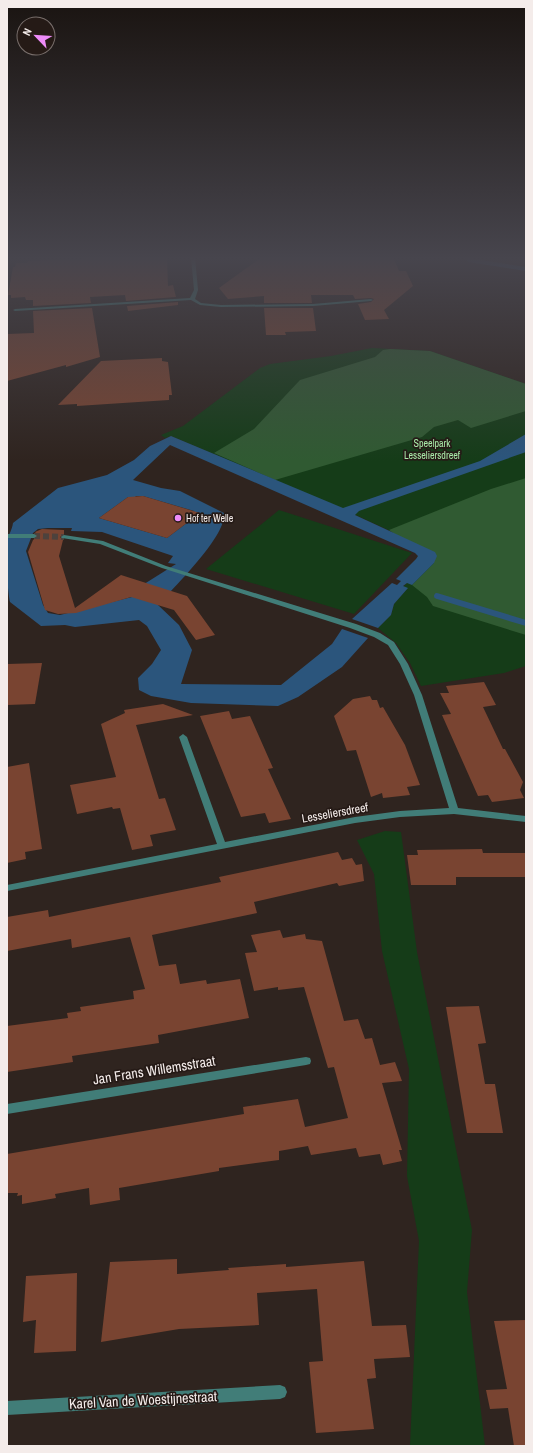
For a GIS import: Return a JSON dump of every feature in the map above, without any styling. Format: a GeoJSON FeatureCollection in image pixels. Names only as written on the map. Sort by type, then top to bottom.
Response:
{"type":"FeatureCollection","features":[{"type":"Feature","properties":{"kind":"street"},"geometry":{"type":"LineString","coordinates":[[7,536],[33,535]]}},
{"type":"Feature","properties":{"kind":"street"},"geometry":{"type":"LineString","coordinates":[[64,537],[101,542],[164,567],[306,610],[377,635],[391,644],[404,664],[418,695],[454,811]]}},
{"type":"Feature","properties":{"kind":"street"},"geometry":{"type":"LineString","coordinates":[[183,737],[222,846]]}},
{"type":"Feature","properties":{"kind":"street","name":"Lesseliersdreef"},"geometry":{"type":"LineString","coordinates":[[7,888],[222,846],[400,814],[454,811],[526,819]]}},
{"type":"Feature","properties":{"kind":"street","name":"Jan Frans Willemsstraat"},"geometry":{"type":"LineString","coordinates":[[7,1109],[306,1061]]}},
{"type":"Feature","properties":{"kind":"street","name":"Karel Van de Woestijnestraat"},"geometry":{"type":"LineString","coordinates":[[7,1408],[280,1392]]}},
{"type":"Feature","properties":{"kind":"green space","name":"Speelpark Lesseliersdreef"},"geometry":{"type":"Polygon","coordinates":[[[372,348],[430,351],[526,384],[526,666],[504,673],[421,686],[410,663],[396,643],[378,628],[391,615],[394,604],[407,589],[403,587],[407,583],[423,546],[336,506],[171,436],[165,438],[161,435],[183,426],[260,368],[270,364],[331,356],[372,348]]]}},
{"type":"Feature","properties":{"kind":"green space"},"geometry":{"type":"Polygon","coordinates":[[[383,350],[430,351],[526,384],[526,411],[471,428],[458,420],[434,427],[422,437],[275,480],[214,453],[254,429],[300,380],[375,357],[383,350]]]}},
{"type":"Feature","properties":{"kind":"green space"},"geometry":{"type":"Polygon","coordinates":[[[526,478],[526,635],[433,606],[427,597],[412,585],[434,563],[389,530],[491,489],[526,478]]]}},
{"type":"Feature","properties":{"kind":"green space"},"geometry":{"type":"Polygon","coordinates":[[[279,510],[412,553],[354,614],[206,569],[279,510]]]}},
{"type":"Feature","properties":{"kind":"green space"},"geometry":{"type":"Polygon","coordinates":[[[385,831],[401,832],[417,952],[472,1230],[467,1292],[485,1446],[410,1446],[419,1241],[407,1176],[409,1069],[382,951],[374,874],[357,840],[385,831]]]}},
{"type":"Feature","properties":{"kind":"water"},"geometry":{"type":"Polygon","coordinates":[[[526,434],[526,452],[359,511],[355,515],[435,552],[437,556],[434,563],[412,585],[407,583],[403,586],[408,588],[394,604],[391,615],[378,628],[352,619],[392,583],[397,585],[401,581],[396,579],[416,559],[418,556],[415,553],[170,445],[133,480],[161,488],[180,491],[224,513],[223,522],[218,534],[209,547],[187,574],[158,605],[179,625],[192,650],[181,684],[281,685],[332,644],[342,629],[368,638],[342,667],[298,697],[278,706],[191,703],[151,696],[139,690],[138,678],[152,664],[161,650],[147,626],[139,620],[75,627],[65,625],[41,626],[10,602],[6,544],[13,523],[58,488],[107,475],[134,460],[150,446],[171,436],[343,508],[480,461],[526,434]],[[136,496],[134,498],[128,497],[99,518],[167,538],[196,516],[194,511],[143,496],[136,496]],[[72,528],[38,529],[33,533],[26,551],[43,605],[48,613],[60,615],[132,597],[141,586],[176,564],[168,563],[173,556],[102,532],[71,531],[72,528]]]}},
{"type":"Feature","properties":{"kind":"building"},"geometry":{"type":"Polygon","coordinates":[[[34,325],[95,325],[100,357],[7,381],[7,334],[34,333],[34,325]]]}},
{"type":"Feature","properties":{"kind":"building"},"geometry":{"type":"Polygon","coordinates":[[[265,325],[315,325],[316,331],[285,332],[286,335],[266,335],[265,325]]]}},
{"type":"Feature","properties":{"kind":"building"},"geometry":{"type":"Polygon","coordinates":[[[162,358],[162,361],[168,362],[172,395],[169,395],[169,400],[77,406],[77,404],[58,405],[101,361],[162,358]]]}},
{"type":"Feature","properties":{"kind":"building","name":"Hof ter Welle"},"geometry":{"type":"Polygon","coordinates":[[[143,496],[200,513],[167,538],[99,518],[128,497],[143,496]]]}},
{"type":"Feature","properties":{"kind":"building"},"geometry":{"type":"Polygon","coordinates":[[[42,529],[64,530],[64,534],[60,537],[63,540],[59,556],[75,608],[121,575],[187,596],[215,635],[196,640],[174,610],[131,597],[76,613],[58,614],[45,610],[28,552],[33,540],[38,536],[35,532],[42,529]]]}},
{"type":"Feature","properties":{"kind":"building"},"geometry":{"type":"Polygon","coordinates":[[[42,663],[35,704],[7,705],[7,664],[42,663]]]}},
{"type":"Feature","properties":{"kind":"building"},"geometry":{"type":"Polygon","coordinates":[[[484,682],[496,705],[483,707],[503,749],[505,749],[523,782],[520,790],[524,798],[492,802],[488,795],[478,796],[442,715],[451,714],[440,693],[449,693],[446,686],[484,682]]]}},
{"type":"Feature","properties":{"kind":"building"},"geometry":{"type":"Polygon","coordinates":[[[370,696],[372,700],[377,700],[380,708],[383,707],[405,745],[420,785],[407,787],[410,795],[383,798],[382,793],[371,797],[356,750],[347,751],[334,716],[353,699],[370,696]]]}},
{"type":"Feature","properties":{"kind":"building"},"geometry":{"type":"Polygon","coordinates":[[[163,704],[193,715],[136,725],[159,799],[165,798],[176,830],[150,835],[153,846],[132,850],[120,808],[113,809],[112,807],[77,814],[70,785],[116,777],[101,724],[125,713],[124,710],[163,704]]]}},
{"type":"Feature","properties":{"kind":"building"},"geometry":{"type":"Polygon","coordinates":[[[229,711],[232,719],[250,716],[273,768],[268,769],[291,819],[269,823],[265,813],[241,817],[200,716],[229,711]]]}},
{"type":"Feature","properties":{"kind":"building"},"geometry":{"type":"Polygon","coordinates":[[[29,763],[42,849],[25,852],[26,859],[7,863],[7,767],[29,763]]]}},
{"type":"Feature","properties":{"kind":"building"},"geometry":{"type":"Polygon","coordinates":[[[482,849],[483,853],[526,853],[526,877],[456,877],[456,885],[411,885],[407,855],[418,855],[417,850],[482,849]]]}},
{"type":"Feature","properties":{"kind":"building"},"geometry":{"type":"Polygon","coordinates":[[[338,852],[342,860],[352,858],[356,865],[362,864],[364,881],[339,886],[337,883],[254,902],[257,913],[152,935],[159,966],[176,964],[180,984],[206,980],[207,984],[240,979],[249,1018],[158,1035],[159,1043],[72,1056],[73,1062],[7,1072],[7,1026],[68,1018],[67,1013],[81,1011],[80,1007],[134,999],[133,991],[145,989],[130,937],[72,948],[71,939],[7,951],[7,917],[48,910],[49,917],[221,882],[219,877],[338,852]]]}},
{"type":"Feature","properties":{"kind":"building"},"geometry":{"type":"Polygon","coordinates":[[[280,930],[283,938],[305,934],[306,939],[322,941],[344,1021],[358,1019],[365,1039],[372,1038],[380,1065],[395,1062],[402,1081],[382,1083],[402,1150],[399,1150],[402,1161],[383,1165],[380,1154],[359,1157],[356,1148],[311,1155],[308,1146],[279,1151],[279,1160],[219,1168],[219,1171],[119,1188],[120,1200],[90,1205],[89,1188],[55,1194],[56,1198],[22,1204],[22,1195],[17,1196],[18,1193],[7,1193],[7,1154],[244,1114],[243,1107],[298,1099],[305,1127],[348,1118],[334,1067],[328,1068],[304,987],[278,990],[278,987],[254,991],[245,953],[257,952],[251,935],[280,930]]]}},
{"type":"Feature","properties":{"kind":"building"},"geometry":{"type":"Polygon","coordinates":[[[479,1006],[486,1043],[478,1044],[485,1084],[495,1084],[503,1133],[467,1133],[446,1007],[479,1006]]]}},
{"type":"Feature","properties":{"kind":"building"},"geometry":{"type":"Polygon","coordinates":[[[177,1259],[177,1274],[229,1270],[228,1268],[286,1264],[286,1267],[364,1261],[372,1326],[406,1325],[410,1357],[374,1359],[376,1378],[367,1379],[374,1429],[316,1433],[309,1362],[323,1361],[317,1289],[257,1293],[259,1325],[179,1329],[101,1342],[110,1262],[177,1259]]]}},
{"type":"Feature","properties":{"kind":"building"},"geometry":{"type":"Polygon","coordinates":[[[77,1273],[76,1351],[34,1353],[36,1320],[23,1322],[26,1276],[77,1273]]]}},
{"type":"Feature","properties":{"kind":"building"},"geometry":{"type":"Polygon","coordinates":[[[526,1320],[526,1446],[514,1446],[508,1408],[490,1409],[486,1390],[507,1389],[494,1321],[526,1320]]]}},
{"type":"Feature","properties":{"kind":"waterway"},"geometry":{"type":"LineString","coordinates":[[437,596],[526,623]]}},
{"type":"Feature","properties":{"kind":"tunnel"},"geometry":{"type":"LineString","coordinates":[[34,536],[64,537]]}},
{"type":"Feature","properties":{"kind":"place","name":"Hof ter Welle"},"geometry":{"type":"Point","coordinates":[178,518]}}]}
